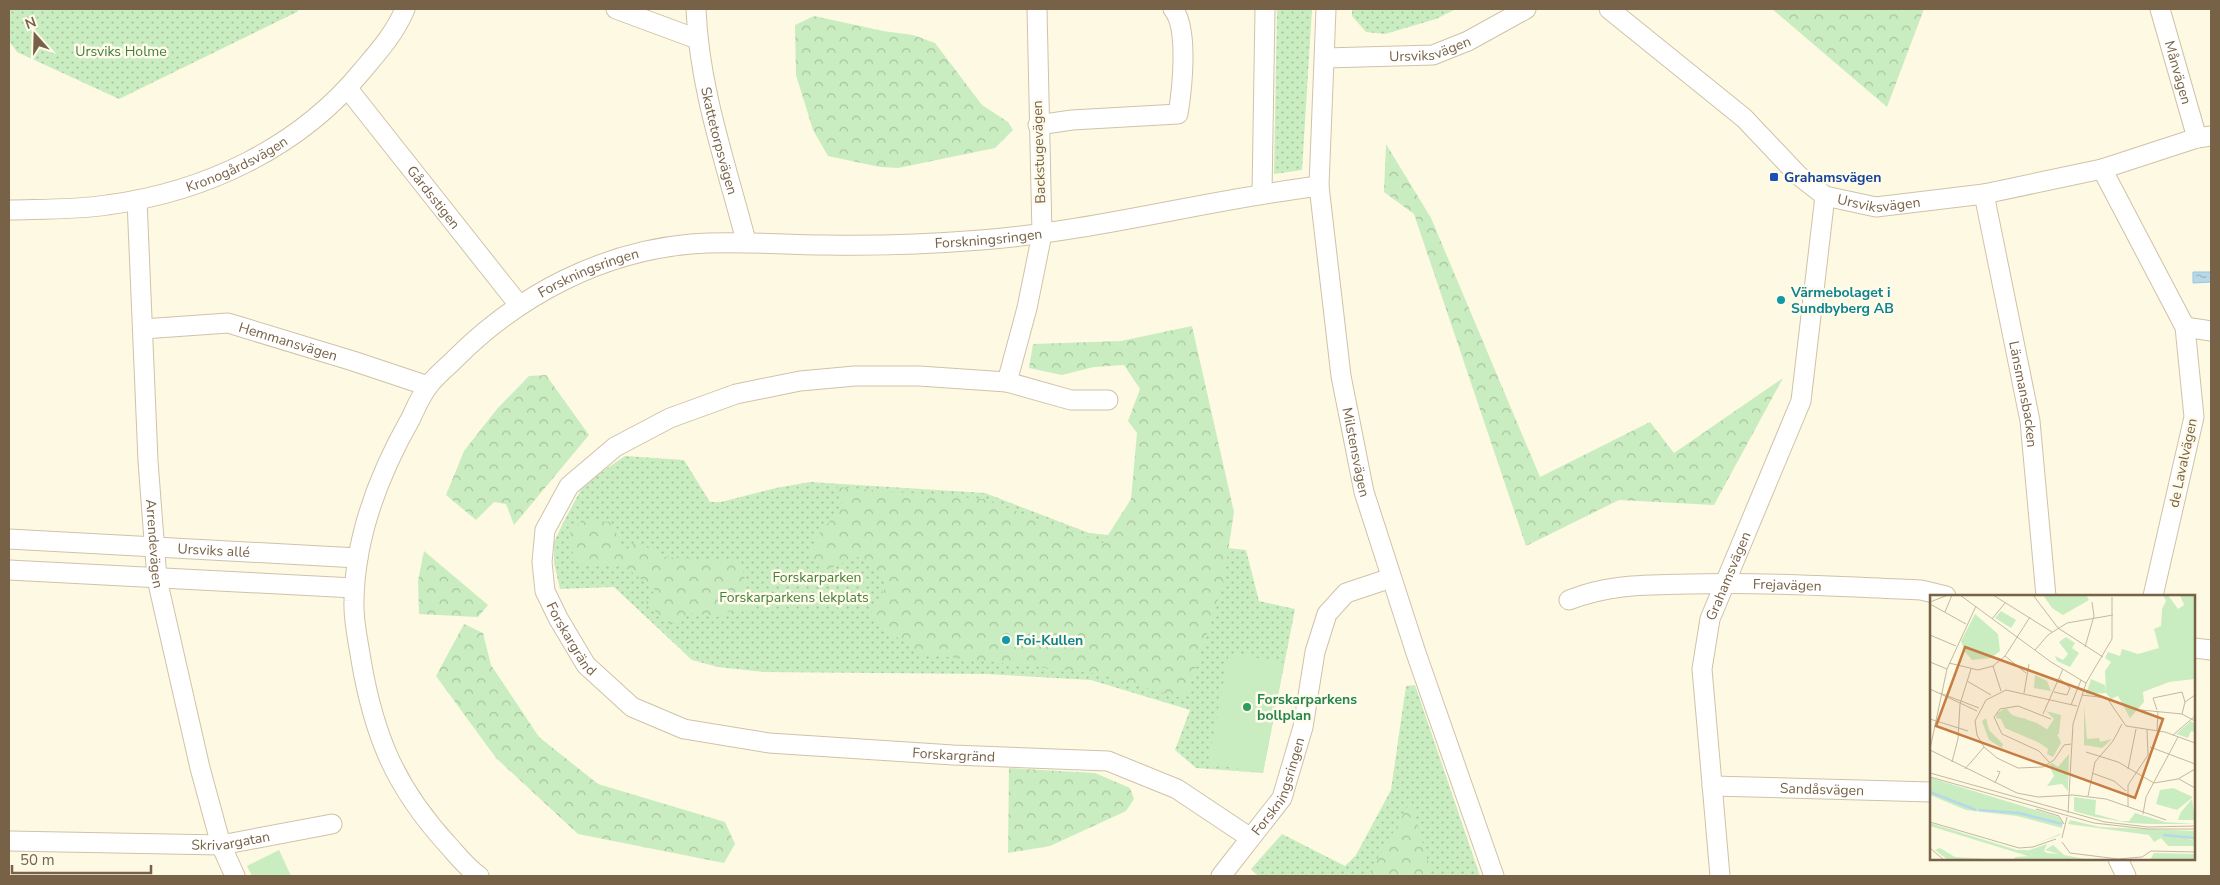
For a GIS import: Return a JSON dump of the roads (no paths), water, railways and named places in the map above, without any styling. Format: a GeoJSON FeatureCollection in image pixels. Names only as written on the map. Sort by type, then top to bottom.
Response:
{"type":"FeatureCollection","features":[{"type":"Feature","properties":{"kind":"street","name":"Kronogårdsvägen"},"geometry":{"type":"LineString","coordinates":[[9,210],[72,208],[137,200],[216,179],[293,137],[348,88],[397,28],[404,9]]}},
{"type":"Feature","properties":{"kind":"street"},"geometry":{"type":"LineString","coordinates":[[616,9],[641,13],[697,39]]}},
{"type":"Feature","properties":{"kind":"street","name":"Skattetorpsvägen"},"geometry":{"type":"LineString","coordinates":[[696,9],[697,39],[709,103],[746,241]]}},
{"type":"Feature","properties":{"kind":"street","name":"Backstugevägen"},"geometry":{"type":"LineString","coordinates":[[1007,382],[1027,308],[1042,234],[1038,125],[1037,9]]}},
{"type":"Feature","properties":{"kind":"street"},"geometry":{"type":"LineString","coordinates":[[1038,125],[1072,120],[1178,114],[1183,34],[1173,9]]}},
{"type":"Feature","properties":{"kind":"street"},"geometry":{"type":"LineString","coordinates":[[1262,193],[1265,9]]}},
{"type":"Feature","properties":{"kind":"street","name":"Milstensvägen"},"geometry":{"type":"LineString","coordinates":[[1326,9],[1319,186],[1341,376],[1364,492],[1391,578],[1494,876]]}},
{"type":"Feature","properties":{"kind":"street","name":"Ursviksvägen"},"geometry":{"type":"LineString","coordinates":[[1325,58],[1433,55],[1468,41],[1526,9]]}},
{"type":"Feature","properties":{"kind":"street","name":"Ursviksvägen"},"geometry":{"type":"LineString","coordinates":[[1610,9],[1744,118],[1798,175],[1825,196],[1876,207],[1984,194],[2102,169],[2204,137]]}},
{"type":"Feature","properties":{"kind":"street","name":"Månvägen"},"geometry":{"type":"LineString","coordinates":[[2160,9],[2204,137]]}},
{"type":"Feature","properties":{"kind":"street","name":"Gårdsstigen"},"geometry":{"type":"LineString","coordinates":[[348,88],[519,305]]}},
{"type":"Feature","properties":{"kind":"street","name":"de Lavalvägen"},"geometry":{"type":"LineString","coordinates":[[2102,169],[2185,326],[2194,417],[2153,595]]}},
{"type":"Feature","properties":{"kind":"street","name":"Forskningsringen"},"geometry":{"type":"LineString","coordinates":[[479,876],[472,871],[435,831],[405,792],[381,744],[368,700],[354,611],[354,588],[358,558],[370,505],[393,449],[428,386],[469,345],[519,305],[564,279],[622,256],[688,244],[746,241],[826,245],[978,240],[1042,234],[1117,223],[1262,193],[1319,186]]}},
{"type":"Feature","properties":{"kind":"street","name":"Länsmansbacken"},"geometry":{"type":"LineString","coordinates":[[1984,194],[2030,421],[2046,595]]}},
{"type":"Feature","properties":{"kind":"street","name":"Grahamsvägen"},"geometry":{"type":"LineString","coordinates":[[1720,876],[1702,669],[1710,619],[1801,401],[1825,196]]}},
{"type":"Feature","properties":{"kind":"street","name":"Arrendevägen"},"geometry":{"type":"LineString","coordinates":[[137,200],[148,461],[157,578],[200,768],[221,844],[235,876]]}},
{"type":"Feature","properties":{"kind":"street","name":"Hemmansvägen"},"geometry":{"type":"LineString","coordinates":[[143,329],[228,323],[428,386]]}},
{"type":"Feature","properties":{"kind":"street"},"geometry":{"type":"LineString","coordinates":[[2185,326],[2211,331]]}},
{"type":"Feature","properties":{"kind":"street","name":"Forskargränd"},"geometry":{"type":"LineString","coordinates":[[1108,400],[1071,400],[1007,382],[901,376],[855,376],[800,381],[736,394],[662,422],[615,447],[569,486],[545,530],[542,562],[545,590],[558,618],[586,665],[632,707],[684,729],[769,743],[953,755],[1108,761],[1177,789],[1249,837]]}},
{"type":"Feature","properties":{"kind":"street","name":"Ursviks allé"},"geometry":{"type":"LineString","coordinates":[[9,539],[358,558]]}},
{"type":"Feature","properties":{"kind":"street"},"geometry":{"type":"LineString","coordinates":[[9,570],[354,588]]}},
{"type":"Feature","properties":{"kind":"street","name":"Forskningsringen"},"geometry":{"type":"LineString","coordinates":[[1221,876],[1249,837],[1282,798],[1303,727],[1315,652],[1327,614],[1346,593],[1391,578]]}},
{"type":"Feature","properties":{"kind":"street","name":"Frejavägen"},"geometry":{"type":"LineString","coordinates":[[1569,600],[1596,590],[1636,585],[1725,583],[1921,590],[1942,595]]}},
{"type":"Feature","properties":{"kind":"street"},"geometry":{"type":"LineString","coordinates":[[2195,648],[2211,650]]}},
{"type":"Feature","properties":{"kind":"street","name":"Sandåsvägen"},"geometry":{"type":"LineString","coordinates":[[1712,786],[1930,792]]}},
{"type":"Feature","properties":{"kind":"street","name":"Skrivargatan"},"geometry":{"type":"LineString","coordinates":[[9,841],[221,844],[332,824]]}},
{"type":"Feature","properties":{"kind":"street"},"geometry":{"type":"LineString","coordinates":[[2118,860],[2126,876]]}},
{"type":"Feature","properties":{"kind":"water"},"geometry":{"type":"Polygon","coordinates":[[[2193,272],[2211,272],[2211,282],[2193,283],[2193,272]]]}},
{"type":"Feature","properties":{"kind":"place","name":"Grahamsvägen"},"geometry":{"type":"Point","coordinates":[1774,177]}},
{"type":"Feature","properties":{"kind":"place","name":"Värmebolaget i Sundbyberg AB"},"geometry":{"type":"Point","coordinates":[1781,300]}},
{"type":"Feature","properties":{"kind":"place","name":"Foi-Kullen"},"geometry":{"type":"Point","coordinates":[1006,640]}},
{"type":"Feature","properties":{"kind":"place","name":"Forskarparkens bollplan"},"geometry":{"type":"Point","coordinates":[1247,707]}},
{"type":"Feature","properties":{"kind":"park label","name":"Ursviks Holme"},"geometry":{"type":"Point","coordinates":[121,51]}},
{"type":"Feature","properties":{"kind":"park label","name":"Forskarparken"},"geometry":{"type":"Point","coordinates":[817,577]}},
{"type":"Feature","properties":{"kind":"park label","name":"Forskarparkens lekplats"},"geometry":{"type":"Point","coordinates":[794,597]}}]}
